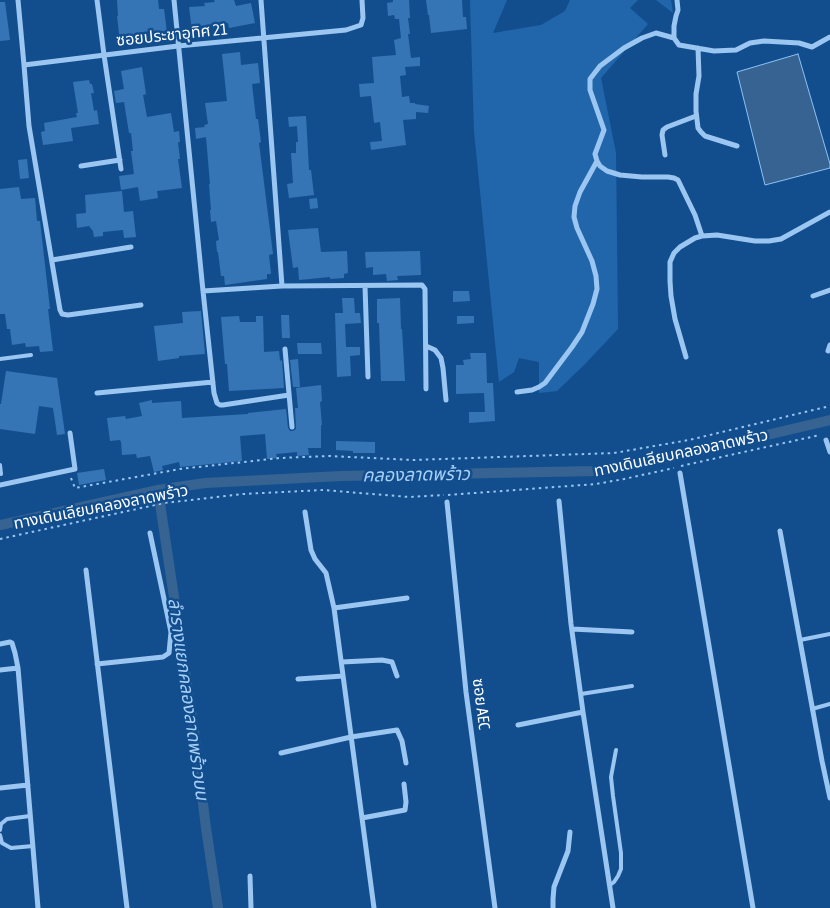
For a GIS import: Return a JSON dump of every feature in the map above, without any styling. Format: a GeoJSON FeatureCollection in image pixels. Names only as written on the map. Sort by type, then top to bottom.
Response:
{"type":"FeatureCollection","features":[{"type":"Feature","properties":{"kind":"street"},"geometry":{"type":"LineString","coordinates":[[18,0],[29,126],[60,310],[64,315],[141,305]]}},
{"type":"Feature","properties":{"kind":"street"},"geometry":{"type":"LineString","coordinates":[[97,0],[121,169]]}},
{"type":"Feature","properties":{"kind":"street"},"geometry":{"type":"LineString","coordinates":[[174,0],[215,400],[220,405],[289,395]]}},
{"type":"Feature","properties":{"kind":"street"},"geometry":{"type":"LineString","coordinates":[[261,0],[282,286]]}},
{"type":"Feature","properties":{"kind":"street","name":"ซอยประชาอุทิศ 21"},"geometry":{"type":"LineString","coordinates":[[24,65],[178,46],[346,30],[361,24],[363,18],[362,0]]}},
{"type":"Feature","properties":{"kind":"street"},"geometry":{"type":"LineString","coordinates":[[677,0],[678,10],[674,26],[674,38],[679,45],[714,51],[736,50],[750,43],[764,41],[799,43],[812,47],[830,37]]}},
{"type":"Feature","properties":{"kind":"street"},"geometry":{"type":"LineString","coordinates":[[674,38],[656,33],[642,38],[624,48],[600,66],[590,80],[590,90],[604,130],[597,148],[597,162],[607,170],[620,175],[674,178],[678,180],[695,215],[702,236]]}},
{"type":"Feature","properties":{"kind":"street"},"geometry":{"type":"LineString","coordinates":[[698,48],[699,76],[696,94],[698,128],[705,136],[737,146]]}},
{"type":"Feature","properties":{"kind":"street"},"geometry":{"type":"LineString","coordinates":[[665,156],[663,130],[667,126],[696,116]]}},
{"type":"Feature","properties":{"kind":"street"},"geometry":{"type":"LineString","coordinates":[[81,166],[120,160]]}},
{"type":"Feature","properties":{"kind":"street"},"geometry":{"type":"LineString","coordinates":[[517,392],[532,390],[545,383],[582,332],[593,304],[597,289],[596,276],[574,217],[575,206],[580,192],[597,162]]}},
{"type":"Feature","properties":{"kind":"street"},"geometry":{"type":"LineString","coordinates":[[686,357],[675,319],[671,296],[670,262],[680,247],[695,238],[717,235],[769,242],[781,239],[830,212]]}},
{"type":"Feature","properties":{"kind":"street"},"geometry":{"type":"LineString","coordinates":[[52,260],[131,247]]}},
{"type":"Feature","properties":{"kind":"street"},"geometry":{"type":"LineString","coordinates":[[203,291],[282,286],[419,284],[424,286],[426,388]]}},
{"type":"Feature","properties":{"kind":"street"},"geometry":{"type":"LineString","coordinates":[[365,286],[368,377]]}},
{"type":"Feature","properties":{"kind":"street"},"geometry":{"type":"LineString","coordinates":[[813,296],[830,290]]}},
{"type":"Feature","properties":{"kind":"street"},"geometry":{"type":"LineString","coordinates":[[426,346],[435,350],[441,358],[444,368],[446,400]]}},
{"type":"Feature","properties":{"kind":"street"},"geometry":{"type":"LineString","coordinates":[[285,349],[292,427]]}},
{"type":"Feature","properties":{"kind":"street"},"geometry":{"type":"LineString","coordinates":[[97,393],[213,382]]}},
{"type":"Feature","properties":{"kind":"street"},"geometry":{"type":"LineString","coordinates":[[0,485],[76,469],[70,433]]}},
{"type":"Feature","properties":{"kind":"street"},"geometry":{"type":"LineString","coordinates":[[826,440],[830,452]]}},
{"type":"Feature","properties":{"kind":"street"},"geometry":{"type":"LineString","coordinates":[[680,473],[753,908]]}},
{"type":"Feature","properties":{"kind":"street","name":"ซอย AEC"},"geometry":{"type":"LineString","coordinates":[[447,502],[466,692],[495,908]]}},
{"type":"Feature","properties":{"kind":"street"},"geometry":{"type":"LineString","coordinates":[[559,502],[572,629],[583,712],[613,908]]}},
{"type":"Feature","properties":{"kind":"street"},"geometry":{"type":"LineString","coordinates":[[305,512],[311,550],[315,559],[326,573],[334,608],[374,908]]}},
{"type":"Feature","properties":{"kind":"street"},"geometry":{"type":"LineString","coordinates":[[780,531],[830,798]]}},
{"type":"Feature","properties":{"kind":"street"},"geometry":{"type":"LineString","coordinates":[[97,664],[163,658],[169,653],[171,632],[150,533]]}},
{"type":"Feature","properties":{"kind":"street"},"geometry":{"type":"LineString","coordinates":[[86,570],[127,908]]}},
{"type":"Feature","properties":{"kind":"street"},"geometry":{"type":"LineString","coordinates":[[334,608],[407,598]]}},
{"type":"Feature","properties":{"kind":"street"},"geometry":{"type":"LineString","coordinates":[[572,629],[632,632]]}},
{"type":"Feature","properties":{"kind":"street"},"geometry":{"type":"LineString","coordinates":[[0,644],[10,642],[12,644],[18,668],[38,908]]}},
{"type":"Feature","properties":{"kind":"street"},"geometry":{"type":"LineString","coordinates":[[342,662],[382,660],[392,662],[398,676]]}},
{"type":"Feature","properties":{"kind":"street"},"geometry":{"type":"LineString","coordinates":[[0,670],[18,668]]}},
{"type":"Feature","properties":{"kind":"street"},"geometry":{"type":"LineString","coordinates":[[298,679],[343,676]]}},
{"type":"Feature","properties":{"kind":"street"},"geometry":{"type":"LineString","coordinates":[[518,725],[583,712]]}},
{"type":"Feature","properties":{"kind":"street"},"geometry":{"type":"LineString","coordinates":[[281,753],[351,737],[397,730],[402,741],[406,763]]}},
{"type":"Feature","properties":{"kind":"street"},"geometry":{"type":"LineString","coordinates":[[822,761],[830,759]]}},
{"type":"Feature","properties":{"kind":"street"},"geometry":{"type":"LineString","coordinates":[[362,818],[405,810],[404,784]]}},
{"type":"Feature","properties":{"kind":"street"},"geometry":{"type":"LineString","coordinates":[[0,788],[28,786]]}},
{"type":"Feature","properties":{"kind":"street"},"geometry":{"type":"LineString","coordinates":[[553,908],[554,887],[568,851],[570,832]]}},
{"type":"Feature","properties":{"kind":"street"},"geometry":{"type":"LineString","coordinates":[[250,876],[251,908]]}},
{"type":"Feature","properties":{"kind":"lane"},"geometry":{"type":"LineString","coordinates":[[0,359],[31,355]]}},
{"type":"Feature","properties":{"kind":"lane"},"geometry":{"type":"LineString","coordinates":[[0,465],[1,474]]}},
{"type":"Feature","properties":{"kind":"lane"},"geometry":{"type":"LineString","coordinates":[[800,640],[830,634]]}},
{"type":"Feature","properties":{"kind":"lane"},"geometry":{"type":"LineString","coordinates":[[581,694],[632,686]]}},
{"type":"Feature","properties":{"kind":"lane"},"geometry":{"type":"LineString","coordinates":[[812,709],[830,704]]}},
{"type":"Feature","properties":{"kind":"lane"},"geometry":{"type":"LineString","coordinates":[[610,885],[614,882],[621,869],[622,853],[611,777],[616,750]]}},
{"type":"Feature","properties":{"kind":"lane"},"geometry":{"type":"LineString","coordinates":[[0,830],[0,824],[7,819],[30,816]]}},
{"type":"Feature","properties":{"kind":"lane"},"geometry":{"type":"LineString","coordinates":[[0,835],[2,843],[11,848],[33,846]]}},
{"type":"Feature","properties":{"kind":"path"},"geometry":{"type":"LineString","coordinates":[[70,475],[75,488],[180,469],[280,458],[329,456],[414,460],[614,452],[689,440],[830,406]]}},
{"type":"Feature","properties":{"kind":"path","name":"ทางเดินเลียบคลองลาดพร้าว"},"geometry":{"type":"LineString","coordinates":[[0,539],[164,502],[243,494],[323,490],[409,496],[471,494],[596,484],[821,435]]}},
{"type":"Feature","properties":{"kind":"shaded area"},"geometry":{"type":"Polygon","coordinates":[[[470,0],[507,0],[493,33],[541,25],[565,11],[570,0],[638,0],[630,8],[648,24],[601,78],[616,153],[618,329],[557,391],[539,393],[539,362],[519,358],[514,372],[499,382],[474,131],[470,0]]]}},
{"type":"Feature","properties":{"kind":"shaded area"},"geometry":{"type":"Polygon","coordinates":[[[656,0],[671,0],[673,13],[656,0]]]}},
{"type":"Feature","properties":{"kind":"shaded area"},"geometry":{"type":"Polygon","coordinates":[[[798,54],[830,168],[765,185],[737,72],[798,54]]]}},
{"type":"Feature","properties":{"kind":"building"},"geometry":{"type":"Polygon","coordinates":[[[117,0],[158,0],[159,9],[164,9],[168,40],[159,41],[159,37],[120,42],[117,0]]]}},
{"type":"Feature","properties":{"kind":"building"},"geometry":{"type":"Polygon","coordinates":[[[214,0],[234,0],[236,6],[251,3],[255,23],[229,28],[228,23],[199,26],[199,30],[192,30],[189,7],[205,6],[204,3],[215,2],[214,0]]]}},
{"type":"Feature","properties":{"kind":"building"},"geometry":{"type":"Polygon","coordinates":[[[393,0],[409,0],[410,18],[408,18],[410,34],[408,34],[411,58],[420,57],[420,66],[405,67],[406,75],[400,76],[402,97],[409,96],[410,103],[429,106],[428,113],[416,112],[416,119],[403,120],[406,145],[371,150],[370,142],[382,141],[380,122],[374,123],[371,96],[360,97],[359,84],[374,83],[372,57],[396,55],[394,40],[401,38],[399,19],[395,19],[394,15],[388,16],[387,3],[393,2],[393,0]]]}},
{"type":"Feature","properties":{"kind":"building"},"geometry":{"type":"Polygon","coordinates":[[[426,0],[462,0],[463,17],[466,17],[467,29],[431,33],[426,0]]]}},
{"type":"Feature","properties":{"kind":"building"},"geometry":{"type":"Polygon","coordinates":[[[0,2],[5,2],[10,40],[0,41],[0,2]]]}},
{"type":"Feature","properties":{"kind":"building"},"geometry":{"type":"Polygon","coordinates":[[[240,52],[241,65],[258,63],[260,83],[252,84],[261,142],[259,143],[273,254],[269,255],[271,274],[267,274],[267,279],[225,285],[224,276],[221,276],[217,252],[216,241],[219,240],[216,221],[211,222],[206,137],[196,139],[195,128],[205,127],[204,125],[208,124],[205,103],[227,101],[222,54],[240,52]]]}},
{"type":"Feature","properties":{"kind":"building"},"geometry":{"type":"Polygon","coordinates":[[[142,67],[146,94],[143,95],[147,117],[171,113],[174,132],[179,131],[180,159],[178,159],[182,188],[157,191],[158,198],[140,201],[138,187],[121,190],[119,176],[134,174],[131,151],[133,151],[124,102],[116,103],[114,91],[124,89],[121,71],[142,67]]]}},
{"type":"Feature","properties":{"kind":"building"},"geometry":{"type":"Polygon","coordinates":[[[89,80],[90,84],[92,84],[94,93],[91,93],[94,111],[97,110],[99,124],[71,128],[73,141],[43,145],[41,132],[45,131],[44,123],[77,117],[73,82],[89,80]]]}},
{"type":"Feature","properties":{"kind":"building"},"geometry":{"type":"Polygon","coordinates":[[[306,116],[309,170],[311,170],[314,195],[289,198],[287,184],[293,183],[291,153],[296,153],[296,142],[298,142],[297,126],[289,127],[288,117],[306,116]]]}},
{"type":"Feature","properties":{"kind":"building"},"geometry":{"type":"Polygon","coordinates":[[[27,159],[29,178],[20,179],[18,160],[27,159]]]}},
{"type":"Feature","properties":{"kind":"building"},"geometry":{"type":"Polygon","coordinates":[[[19,187],[21,199],[35,198],[37,221],[40,221],[53,351],[40,352],[39,346],[26,347],[25,343],[12,345],[10,329],[7,329],[5,314],[0,314],[0,189],[19,187]]]}},
{"type":"Feature","properties":{"kind":"building"},"geometry":{"type":"Polygon","coordinates":[[[122,191],[124,212],[133,211],[136,237],[124,238],[123,230],[103,232],[103,236],[94,237],[93,231],[89,226],[77,228],[76,214],[86,213],[85,195],[122,191]]]}},
{"type":"Feature","properties":{"kind":"building"},"geometry":{"type":"Polygon","coordinates":[[[317,198],[318,208],[310,209],[309,199],[317,198]]]}},
{"type":"Feature","properties":{"kind":"building"},"geometry":{"type":"Polygon","coordinates":[[[318,228],[321,252],[347,251],[348,273],[344,274],[344,278],[330,279],[330,277],[299,280],[298,267],[293,268],[288,230],[318,228]]]}},
{"type":"Feature","properties":{"kind":"building"},"geometry":{"type":"Polygon","coordinates":[[[420,251],[421,275],[397,276],[398,280],[387,281],[386,274],[373,275],[373,267],[366,268],[365,252],[420,251]]]}},
{"type":"Feature","properties":{"kind":"building"},"geometry":{"type":"Polygon","coordinates":[[[453,291],[469,291],[470,301],[453,302],[453,291]]]}},
{"type":"Feature","properties":{"kind":"building"},"geometry":{"type":"Polygon","coordinates":[[[342,298],[354,298],[355,313],[360,313],[361,323],[345,324],[346,347],[360,347],[360,355],[350,356],[351,376],[337,377],[335,313],[343,313],[342,298]]]}},
{"type":"Feature","properties":{"kind":"building"},"geometry":{"type":"Polygon","coordinates":[[[400,298],[405,381],[381,381],[377,299],[400,298]]]}},
{"type":"Feature","properties":{"kind":"building"},"geometry":{"type":"Polygon","coordinates":[[[201,311],[205,354],[179,356],[179,358],[158,361],[154,326],[183,323],[182,312],[201,311]]]}},
{"type":"Feature","properties":{"kind":"building"},"geometry":{"type":"Polygon","coordinates":[[[281,315],[289,315],[290,338],[282,338],[281,315]]]}},
{"type":"Feature","properties":{"kind":"building"},"geometry":{"type":"Polygon","coordinates":[[[239,316],[240,322],[256,322],[256,316],[263,316],[264,352],[279,351],[280,361],[282,360],[284,388],[229,391],[221,317],[239,316]]]}},
{"type":"Feature","properties":{"kind":"building"},"geometry":{"type":"Polygon","coordinates":[[[457,316],[474,316],[474,323],[457,324],[457,316]]]}},
{"type":"Feature","properties":{"kind":"building"},"geometry":{"type":"Polygon","coordinates":[[[297,343],[321,343],[322,354],[298,354],[297,343]]]}},
{"type":"Feature","properties":{"kind":"building"},"geometry":{"type":"Polygon","coordinates":[[[470,353],[486,353],[487,383],[493,383],[495,421],[469,423],[469,412],[485,412],[484,393],[456,394],[456,365],[464,365],[463,360],[471,359],[470,353]]]}},
{"type":"Feature","properties":{"kind":"building"},"geometry":{"type":"Polygon","coordinates":[[[298,359],[300,387],[293,387],[290,360],[298,359]]]}},
{"type":"Feature","properties":{"kind":"building"},"geometry":{"type":"Polygon","coordinates":[[[6,371],[57,378],[65,434],[57,435],[53,408],[39,406],[35,434],[0,429],[0,404],[6,371]]]}},
{"type":"Feature","properties":{"kind":"building"},"geometry":{"type":"Polygon","coordinates":[[[321,385],[321,448],[308,448],[309,455],[297,456],[297,452],[276,454],[277,458],[267,459],[265,434],[240,436],[242,461],[180,467],[179,462],[162,466],[163,470],[154,472],[150,456],[137,458],[136,454],[122,455],[120,440],[110,441],[107,418],[125,416],[126,419],[142,416],[139,403],[152,400],[152,403],[181,401],[182,418],[248,414],[286,409],[288,428],[290,431],[293,431],[296,429],[295,408],[298,408],[296,388],[321,385]]]}},
{"type":"Feature","properties":{"kind":"building"},"geometry":{"type":"Polygon","coordinates":[[[336,441],[375,442],[375,453],[353,453],[353,451],[336,450],[336,441]]]}},
{"type":"Feature","properties":{"kind":"building"},"geometry":{"type":"Polygon","coordinates":[[[104,469],[106,480],[79,485],[77,473],[104,469]]]}},
{"type":"Feature","properties":{"kind":"waterway","name":"คลองลาดพร้าว"},"geometry":{"type":"LineString","coordinates":[[0,525],[158,490],[205,483],[341,476],[596,471],[690,453],[830,420]]}},
{"type":"Feature","properties":{"kind":"waterway","name":"ลำรางแยกคลองลาดพร้าวบน"},"geometry":{"type":"LineString","coordinates":[[158,490],[218,908]]}}]}
